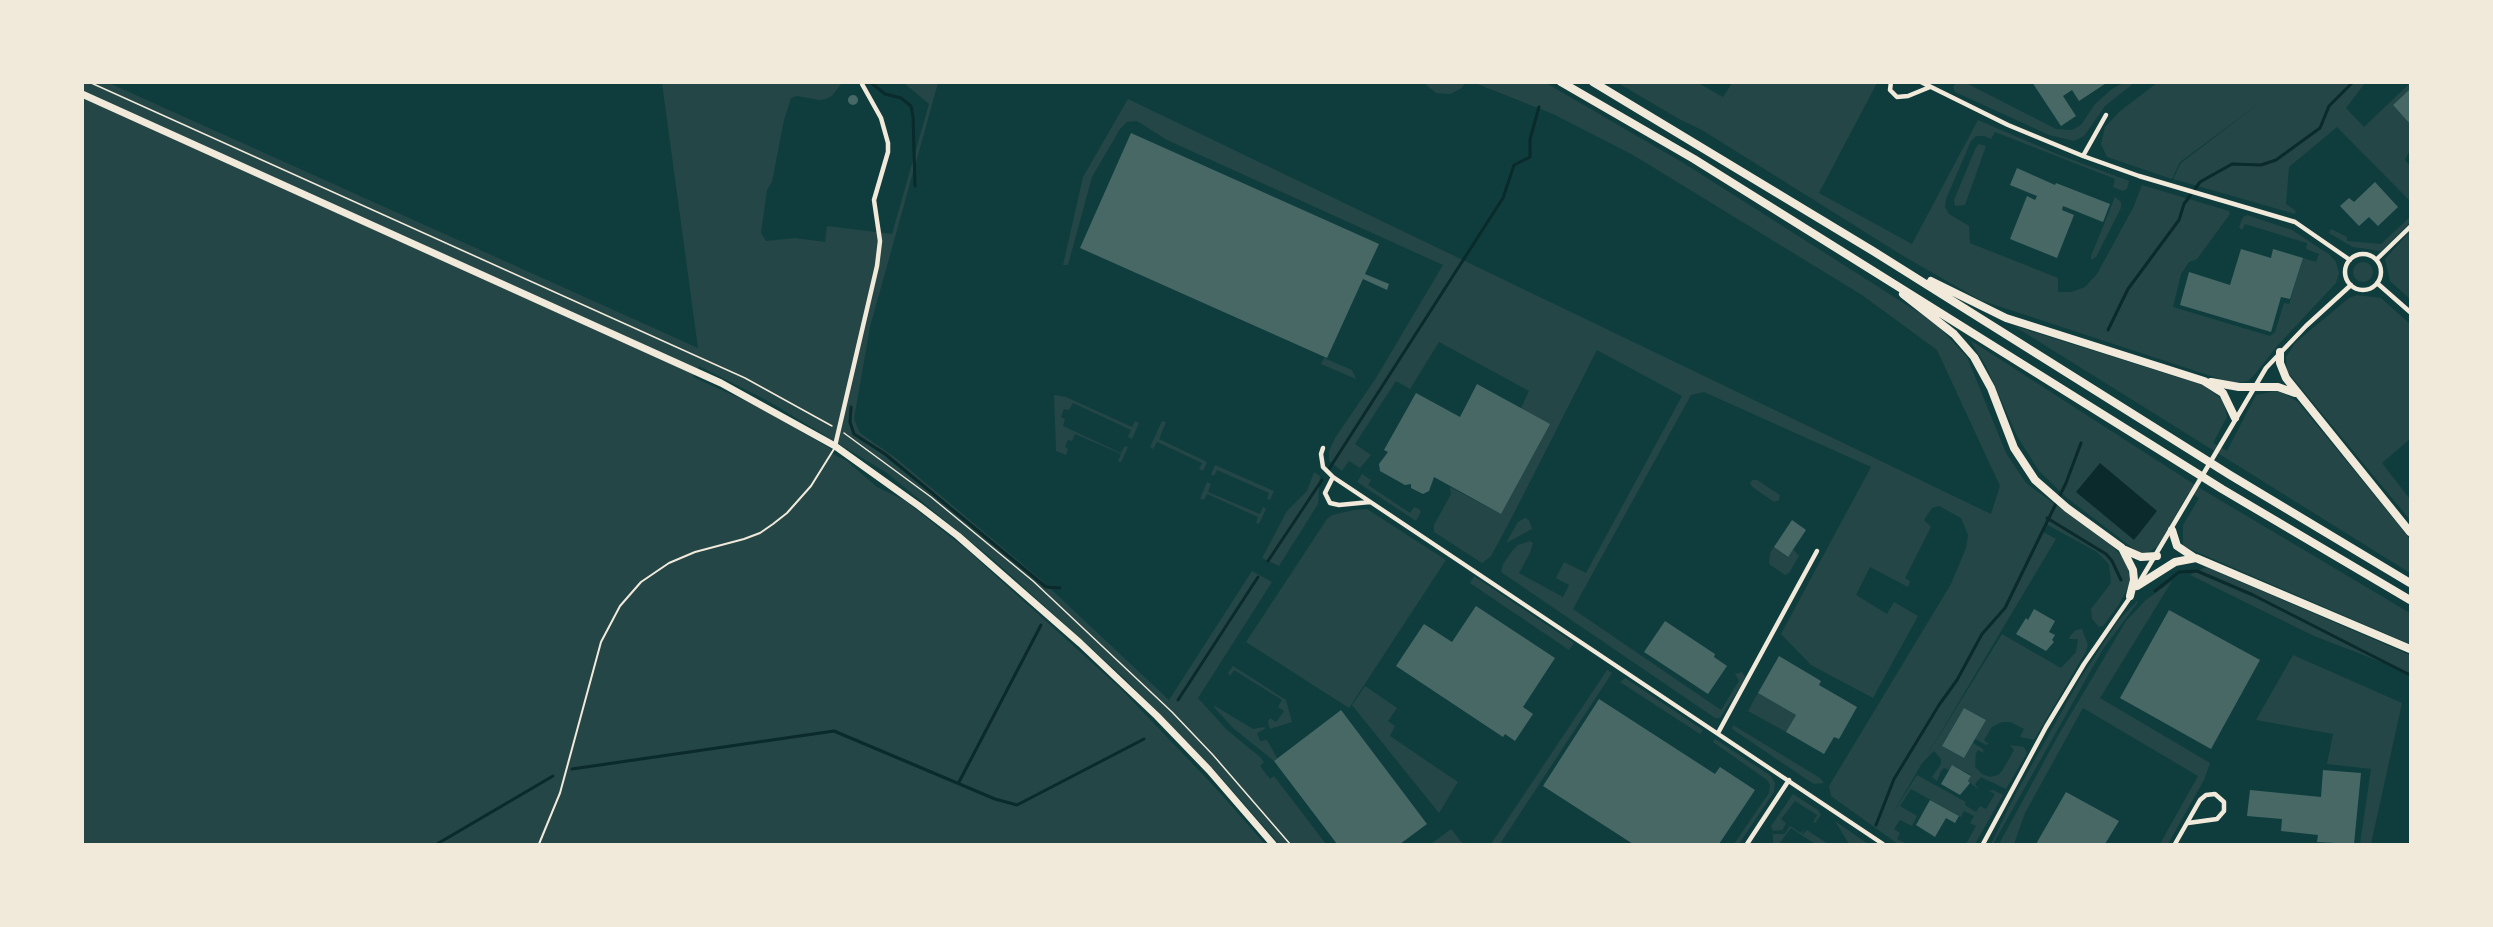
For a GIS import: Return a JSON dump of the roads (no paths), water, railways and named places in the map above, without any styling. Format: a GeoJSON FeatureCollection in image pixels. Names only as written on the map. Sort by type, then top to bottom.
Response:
{"type":"FeatureCollection","features":[{"type":"Feature","properties":{"kind":"highway"},"geometry":{"type":"LineString","coordinates":[[1561,82],[1694,159],[2222,489],[2410,600]]}},
{"type":"Feature","properties":{"kind":"highway"},"geometry":{"type":"LineString","coordinates":[[1593,82],[1873,251],[2230,475],[2410,583]]}},
{"type":"Feature","properties":{"kind":"highway"},"geometry":{"type":"LineString","coordinates":[[1873,251],[2006,318],[2204,381],[2228,386],[2284,388],[2301,396]]}},
{"type":"Feature","properties":{"kind":"highway"},"geometry":{"type":"LineString","coordinates":[[1862,263],[1944,326],[1967,348],[1988,380],[2020,460],[2035,480],[2067,508],[2122,548],[2140,557],[2157,556]]}},
{"type":"Feature","properties":{"kind":"highway"},"geometry":{"type":"LineString","coordinates":[[2280,352],[2283,373],[2410,532]]}},
{"type":"Feature","properties":{"kind":"highway"},"geometry":{"type":"LineString","coordinates":[[2204,381],[2223,393],[2235,418]]}},
{"type":"Feature","properties":{"kind":"highway"},"geometry":{"type":"LineString","coordinates":[[2172,531],[2179,549],[2196,558],[2410,649]]}},
{"type":"Feature","properties":{"kind":"highway"},"geometry":{"type":"LineString","coordinates":[[2122,548],[2133,570],[2134,580],[2130,596]]}},
{"type":"Feature","properties":{"kind":"highway"},"geometry":{"type":"LineString","coordinates":[[2137,586],[2175,562],[2196,558]]}},
{"type":"Feature","properties":{"kind":"main road"},"geometry":{"type":"LineString","coordinates":[[82,94],[721,383],[835,446],[958,536],[1080,643],[1194,755],[1273,844]]}},
{"type":"Feature","properties":{"kind":"street"},"geometry":{"type":"LineString","coordinates":[[1891,82],[1890,90],[1897,97],[1908,96],[1930,87]]}},
{"type":"Feature","properties":{"kind":"street"},"geometry":{"type":"LineString","coordinates":[[1921,82],[2008,125],[2083,156],[2183,190],[2295,222],[2350,260]]}},
{"type":"Feature","properties":{"kind":"street"},"geometry":{"type":"LineString","coordinates":[[835,446],[878,266],[880,241],[874,200],[888,152],[888,143],[881,118],[862,84]]}},
{"type":"Feature","properties":{"kind":"street"},"geometry":{"type":"LineString","coordinates":[[2083,156],[2106,116]]}},
{"type":"Feature","properties":{"kind":"street"},"geometry":{"type":"LineString","coordinates":[[2377,260],[2410,227]]}},
{"type":"Feature","properties":{"kind":"street"},"geometry":{"type":"LineString","coordinates":[[2358,254],[2364,254],[2377,260],[2381,273],[2373,287],[2362,290],[2351,285],[2345,274],[2350,260],[2358,254]]}},
{"type":"Feature","properties":{"kind":"street"},"geometry":{"type":"LineString","coordinates":[[2377,283],[2410,312]]}},
{"type":"Feature","properties":{"kind":"street"},"geometry":{"type":"LineString","coordinates":[[1983,844],[2062,700],[2097,643],[2157,556],[2254,386],[2280,352],[2351,285]]}},
{"type":"Feature","properties":{"kind":"street"},"geometry":{"type":"LineString","coordinates":[[1323,447],[1321,454],[1323,468],[1333,477],[1883,844]]}},
{"type":"Feature","properties":{"kind":"street"},"geometry":{"type":"LineString","coordinates":[[1333,477],[1325,493],[1330,503],[1339,505],[1373,502]]}},
{"type":"Feature","properties":{"kind":"street"},"geometry":{"type":"LineString","coordinates":[[1718,733],[1817,550]]}},
{"type":"Feature","properties":{"kind":"street"},"geometry":{"type":"LineString","coordinates":[[1747,844],[1789,780]]}},
{"type":"Feature","properties":{"kind":"street"},"geometry":{"type":"LineString","coordinates":[[2175,844],[2198,803],[2206,795],[2215,794],[2224,802],[2224,811],[2219,818],[2188,823]]}},
{"type":"Feature","properties":{"kind":"lane"},"geometry":{"type":"LineString","coordinates":[[539,844],[560,793],[601,642],[620,606],[641,582],[669,563],[695,552],[744,539],[760,533],[773,524],[806,493],[835,446]]}},
{"type":"Feature","properties":{"kind":"waterway"},"geometry":{"type":"LineString","coordinates":[[870,82],[885,94],[901,98],[911,106],[915,186]]}},
{"type":"Feature","properties":{"kind":"waterway"},"geometry":{"type":"LineString","coordinates":[[2108,330],[2128,289],[2179,220],[2184,204],[2200,182],[2232,164],[2261,165],[2276,160],[2320,128],[2329,106],[2353,82]]}},
{"type":"Feature","properties":{"kind":"waterway"},"geometry":{"type":"LineString","coordinates":[[1329,469],[1503,198],[1514,165],[1530,157],[1530,139],[1539,107]]}},
{"type":"Feature","properties":{"kind":"waterway"},"geometry":{"type":"LineString","coordinates":[[851,407],[850,422],[854,434],[885,454],[1046,587],[1060,588]]}},
{"type":"Feature","properties":{"kind":"waterway"},"geometry":{"type":"LineString","coordinates":[[1876,825],[1894,779],[1957,680],[1982,634],[2005,608],[2066,483],[2081,443]]}},
{"type":"Feature","properties":{"kind":"waterway"},"geometry":{"type":"LineString","coordinates":[[1268,561],[1322,480]]}},
{"type":"Feature","properties":{"kind":"waterway"},"geometry":{"type":"LineString","coordinates":[[2047,518],[2106,554],[2121,580]]}},
{"type":"Feature","properties":{"kind":"waterway"},"geometry":{"type":"LineString","coordinates":[[2155,591],[2179,572],[2197,571],[2253,595],[2410,675]]}},
{"type":"Feature","properties":{"kind":"waterway"},"geometry":{"type":"LineString","coordinates":[[1178,700],[1258,577]]}},
{"type":"Feature","properties":{"kind":"waterway"},"geometry":{"type":"LineString","coordinates":[[959,782],[1041,625]]}},
{"type":"Feature","properties":{"kind":"waterway"},"geometry":{"type":"LineString","coordinates":[[572,769],[834,731],[995,799],[1017,805],[1144,739]]}},
{"type":"Feature","properties":{"kind":"waterway"},"geometry":{"type":"LineString","coordinates":[[437,844],[553,776]]}}]}
